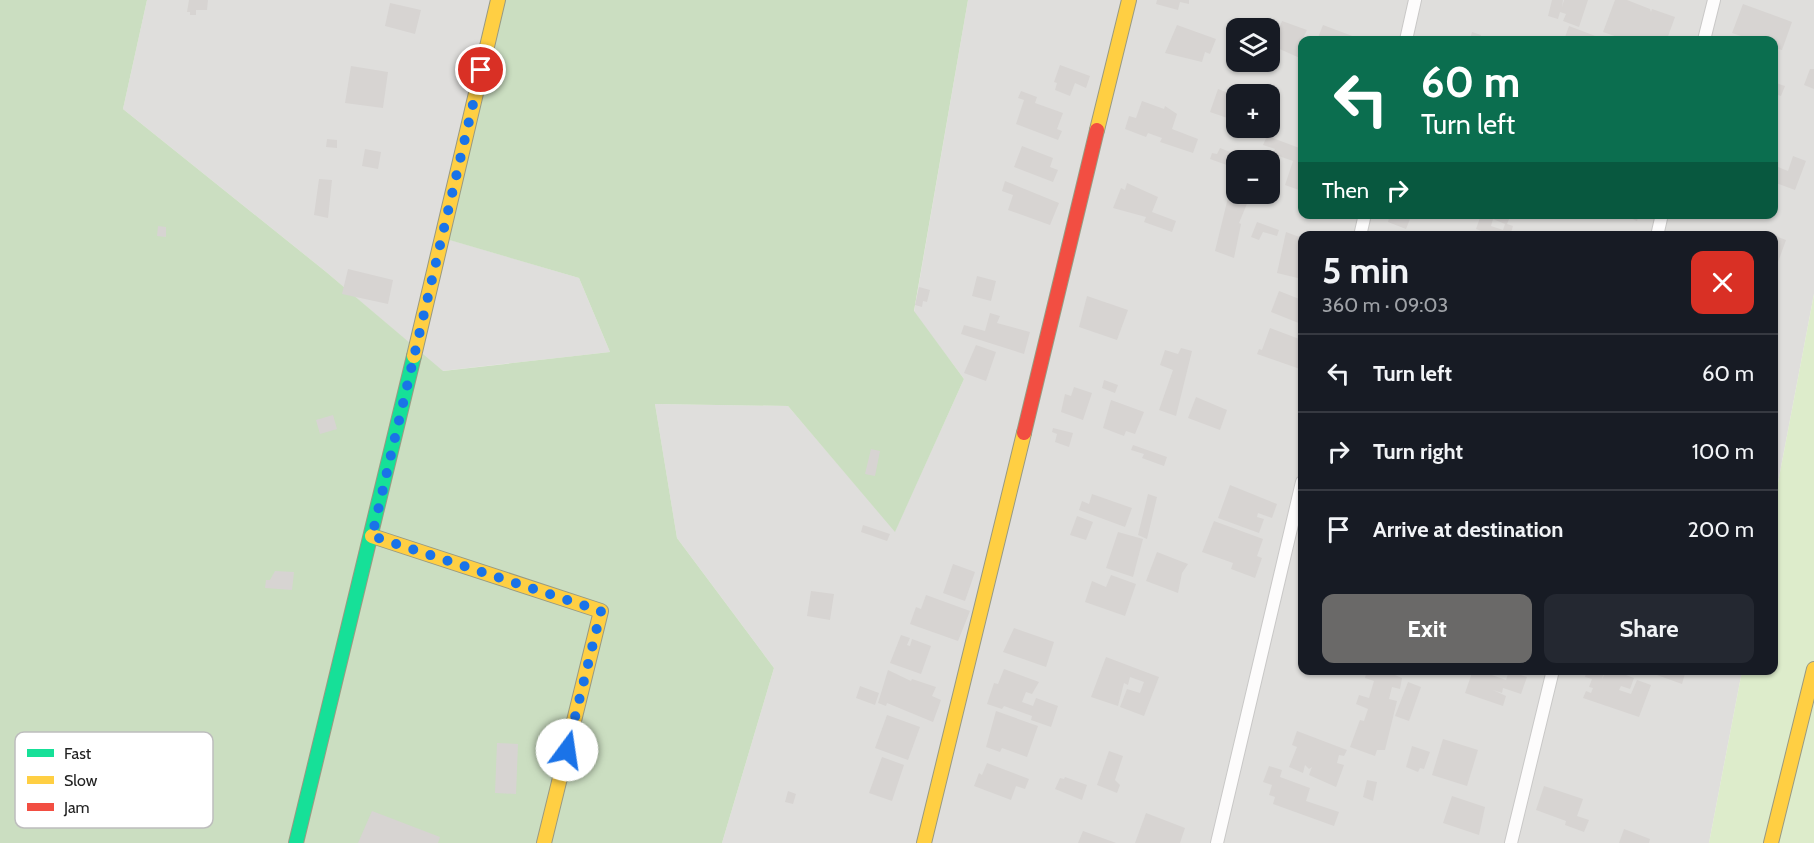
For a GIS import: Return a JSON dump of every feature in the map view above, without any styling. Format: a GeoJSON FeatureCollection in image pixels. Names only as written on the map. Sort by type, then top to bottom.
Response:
{"type":"FeatureCollection","features":[{"type":"Feature","properties":{"kind":"street"},"geometry":{"type":"LineString","coordinates":[[296,843],[372,536],[498,0]]}},
{"type":"Feature","properties":{"kind":"street"},"geometry":{"type":"LineString","coordinates":[[924,843],[1129,0]]}},
{"type":"Feature","properties":{"kind":"street"},"geometry":{"type":"LineString","coordinates":[[1407,36],[1415,0]]}},
{"type":"Feature","properties":{"kind":"street"},"geometry":{"type":"LineString","coordinates":[[1705,36],[1714,0]]}},
{"type":"Feature","properties":{"kind":"street"},"geometry":{"type":"LineString","coordinates":[[1217,843],[1298,499]]}},
{"type":"Feature","properties":{"kind":"street"},"geometry":{"type":"LineString","coordinates":[[372,536],[601,611],[544,843]]}},
{"type":"Feature","properties":{"kind":"street"},"geometry":{"type":"LineString","coordinates":[[1771,843],[1814,669]]}},
{"type":"Feature","properties":{"kind":"street"},"geometry":{"type":"LineString","coordinates":[[1511,843],[1552,675]]}},
{"type":"Feature","properties":{"kind":"shaded area"},"geometry":{"type":"Polygon","coordinates":[[[147,0],[505,0],[447,239],[579,278],[610,352],[442,371],[325,271],[123,109],[147,0]]]}},
{"type":"Feature","properties":{"kind":"shaded area"},"geometry":{"type":"Polygon","coordinates":[[[968,0],[1814,0],[1814,294],[1778,483],[1778,231],[1298,231],[1298,675],[1741,675],[1709,843],[722,843],[774,668],[677,538],[655,404],[788,406],[895,531],[964,379],[914,312],[968,0]]]}},
{"type":"Feature","properties":{"kind":"green space"},"geometry":{"type":"Polygon","coordinates":[[[0,0],[147,0],[123,109],[325,271],[443,371],[610,352],[579,278],[446,239],[505,0],[968,0],[914,311],[964,379],[895,532],[788,406],[655,404],[677,538],[774,668],[722,843],[0,843],[0,0]]]}},
{"type":"Feature","properties":{"kind":"green space"},"geometry":{"type":"Polygon","coordinates":[[[1814,294],[1814,843],[1709,843],[1741,675],[1778,675],[1778,483],[1814,294]]]}},
{"type":"Feature","properties":{"kind":"building"},"geometry":{"type":"Polygon","coordinates":[[[189,0],[208,0],[207,10],[196,10],[196,15],[190,15],[190,12],[187,12],[189,0]]]}},
{"type":"Feature","properties":{"kind":"building"},"geometry":{"type":"Polygon","coordinates":[[[1157,0],[1189,0],[1189,4],[1180,2],[1178,10],[1156,4],[1157,0]]]}},
{"type":"Feature","properties":{"kind":"building"},"geometry":{"type":"Polygon","coordinates":[[[1552,0],[1563,0],[1562,7],[1564,0],[1588,0],[1579,27],[1563,21],[1566,14],[1560,12],[1558,19],[1548,16],[1552,0]]]}},
{"type":"Feature","properties":{"kind":"building"},"geometry":{"type":"Polygon","coordinates":[[[1615,0],[1627,0],[1650,9],[1651,12],[1652,9],[1675,17],[1668,36],[1614,36],[1603,32],[1615,0]]]}},
{"type":"Feature","properties":{"kind":"building"},"geometry":{"type":"Polygon","coordinates":[[[390,3],[421,10],[415,34],[385,26],[390,3]]]}},
{"type":"Feature","properties":{"kind":"building"},"geometry":{"type":"Polygon","coordinates":[[[1743,4],[1792,22],[1782,50],[1778,49],[1778,36],[1741,36],[1732,33],[1743,4]]]}},
{"type":"Feature","properties":{"kind":"building"},"geometry":{"type":"Polygon","coordinates":[[[1282,21],[1307,30],[1304,36],[1298,36],[1298,57],[1280,49],[1282,21]]]}},
{"type":"Feature","properties":{"kind":"building"},"geometry":{"type":"Polygon","coordinates":[[[1177,25],[1216,39],[1210,54],[1205,52],[1202,62],[1165,53],[1177,25]]]}},
{"type":"Feature","properties":{"kind":"building"},"geometry":{"type":"Polygon","coordinates":[[[1323,25],[1352,36],[1319,36],[1323,25]]]}},
{"type":"Feature","properties":{"kind":"building"},"geometry":{"type":"Polygon","coordinates":[[[1569,26],[1595,36],[1565,36],[1569,26]]]}},
{"type":"Feature","properties":{"kind":"building"},"geometry":{"type":"Polygon","coordinates":[[[1472,32],[1481,35],[1481,36],[1471,36],[1472,32]]]}},
{"type":"Feature","properties":{"kind":"building"},"geometry":{"type":"Polygon","coordinates":[[[1060,65],[1090,76],[1086,88],[1075,83],[1070,96],[1055,90],[1057,83],[1054,82],[1060,65]]]}},
{"type":"Feature","properties":{"kind":"building"},"geometry":{"type":"Polygon","coordinates":[[[351,66],[388,72],[383,108],[345,103],[351,66]]]}},
{"type":"Feature","properties":{"kind":"building"},"geometry":{"type":"Polygon","coordinates":[[[1810,69],[1814,69],[1814,89],[1804,85],[1810,69]]]}},
{"type":"Feature","properties":{"kind":"building"},"geometry":{"type":"Polygon","coordinates":[[[1778,84],[1785,86],[1781,96],[1778,95],[1778,84]]]}},
{"type":"Feature","properties":{"kind":"building"},"geometry":{"type":"Polygon","coordinates":[[[1218,89],[1226,92],[1226,118],[1210,112],[1218,89]]]}},
{"type":"Feature","properties":{"kind":"building"},"geometry":{"type":"Polygon","coordinates":[[[1021,91],[1037,97],[1035,103],[1063,113],[1057,129],[1062,131],[1058,140],[1016,124],[1024,100],[1018,98],[1021,91]]]}},
{"type":"Feature","properties":{"kind":"building"},"geometry":{"type":"Polygon","coordinates":[[[1142,101],[1164,109],[1165,106],[1177,114],[1172,129],[1198,139],[1193,153],[1160,142],[1162,138],[1148,133],[1146,137],[1125,129],[1129,116],[1136,118],[1142,101]]]}},
{"type":"Feature","properties":{"kind":"building"},"geometry":{"type":"Polygon","coordinates":[[[1266,138],[1298,148],[1298,190],[1285,185],[1293,161],[1280,156],[1280,150],[1263,145],[1266,138]]]}},
{"type":"Feature","properties":{"kind":"building"},"geometry":{"type":"Polygon","coordinates":[[[327,139],[337,140],[337,148],[326,147],[327,139]]]}},
{"type":"Feature","properties":{"kind":"building"},"geometry":{"type":"Polygon","coordinates":[[[1022,146],[1053,158],[1050,167],[1058,170],[1053,182],[1014,167],[1022,146]]]}},
{"type":"Feature","properties":{"kind":"building"},"geometry":{"type":"Polygon","coordinates":[[[1220,148],[1226,150],[1226,165],[1210,159],[1212,153],[1217,154],[1220,148]]]}},
{"type":"Feature","properties":{"kind":"building"},"geometry":{"type":"Polygon","coordinates":[[[365,149],[381,152],[378,169],[362,166],[365,149]]]}},
{"type":"Feature","properties":{"kind":"building"},"geometry":{"type":"Polygon","coordinates":[[[1793,156],[1806,161],[1795,190],[1778,184],[1778,167],[1788,171],[1793,156]]]}},
{"type":"Feature","properties":{"kind":"building"},"geometry":{"type":"Polygon","coordinates":[[[319,179],[332,180],[328,218],[314,215],[319,179]]]}},
{"type":"Feature","properties":{"kind":"building"},"geometry":{"type":"Polygon","coordinates":[[[1005,181],[1059,203],[1050,225],[1008,210],[1013,195],[1002,191],[1005,181]]]}},
{"type":"Feature","properties":{"kind":"building"},"geometry":{"type":"Polygon","coordinates":[[[1127,183],[1158,197],[1152,212],[1176,221],[1172,232],[1144,222],[1146,217],[1113,208],[1121,188],[1125,190],[1127,183]]]}},
{"type":"Feature","properties":{"kind":"building"},"geometry":{"type":"Polygon","coordinates":[[[1226,204],[1247,204],[1239,223],[1241,224],[1234,258],[1215,251],[1226,204]]]}},
{"type":"Feature","properties":{"kind":"building"},"geometry":{"type":"Polygon","coordinates":[[[1389,219],[1410,219],[1406,229],[1388,222],[1389,219]]]}},
{"type":"Feature","properties":{"kind":"building"},"geometry":{"type":"Polygon","coordinates":[[[1480,219],[1493,219],[1509,219],[1507,224],[1513,226],[1512,231],[1476,229],[1480,219]],[[1493,219],[1491,226],[1503,230],[1505,224],[1493,219]]]}},
{"type":"Feature","properties":{"kind":"building"},"geometry":{"type":"Polygon","coordinates":[[[1257,222],[1279,230],[1277,236],[1263,232],[1259,240],[1251,237],[1257,222]]]}},
{"type":"Feature","properties":{"kind":"building"},"geometry":{"type":"Polygon","coordinates":[[[158,226],[166,227],[166,237],[157,236],[158,226]]]}},
{"type":"Feature","properties":{"kind":"building"},"geometry":{"type":"Polygon","coordinates":[[[1286,232],[1298,236],[1298,278],[1277,273],[1286,232]]]}},
{"type":"Feature","properties":{"kind":"building"},"geometry":{"type":"Polygon","coordinates":[[[1778,237],[1786,240],[1778,262],[1778,237]]]}},
{"type":"Feature","properties":{"kind":"building"},"geometry":{"type":"Polygon","coordinates":[[[348,269],[393,280],[388,304],[342,294],[348,269]]]}},
{"type":"Feature","properties":{"kind":"building"},"geometry":{"type":"Polygon","coordinates":[[[977,276],[996,281],[991,301],[972,296],[977,276]]]}},
{"type":"Feature","properties":{"kind":"building"},"geometry":{"type":"Polygon","coordinates":[[[919,287],[930,290],[927,302],[923,301],[922,307],[915,305],[919,287]]]}},
{"type":"Feature","properties":{"kind":"building"},"geometry":{"type":"Polygon","coordinates":[[[1279,291],[1298,298],[1298,323],[1271,312],[1279,291]]]}},
{"type":"Feature","properties":{"kind":"building"},"geometry":{"type":"Polygon","coordinates":[[[1087,296],[1128,310],[1117,340],[1079,327],[1087,296]]]}},
{"type":"Feature","properties":{"kind":"building"},"geometry":{"type":"Polygon","coordinates":[[[990,313],[1000,316],[997,323],[1030,332],[1024,354],[961,334],[964,325],[985,331],[990,313]]]}},
{"type":"Feature","properties":{"kind":"building"},"geometry":{"type":"Polygon","coordinates":[[[1270,328],[1298,338],[1298,368],[1257,354],[1259,349],[1262,350],[1270,328]]]}},
{"type":"Feature","properties":{"kind":"building"},"geometry":{"type":"Polygon","coordinates":[[[976,345],[996,352],[986,381],[964,373],[976,345]]]}},
{"type":"Feature","properties":{"kind":"building"},"geometry":{"type":"Polygon","coordinates":[[[1181,348],[1192,351],[1176,416],[1159,410],[1173,370],[1160,365],[1165,350],[1178,354],[1181,348]]]}},
{"type":"Feature","properties":{"kind":"building"},"geometry":{"type":"Polygon","coordinates":[[[1104,380],[1118,385],[1115,393],[1102,388],[1104,380]]]}},
{"type":"Feature","properties":{"kind":"building"},"geometry":{"type":"Polygon","coordinates":[[[1074,387],[1092,393],[1083,420],[1061,412],[1065,394],[1071,396],[1074,387]]]}},
{"type":"Feature","properties":{"kind":"building"},"geometry":{"type":"Polygon","coordinates":[[[1196,397],[1227,410],[1220,430],[1188,418],[1196,397]]]}},
{"type":"Feature","properties":{"kind":"building"},"geometry":{"type":"Polygon","coordinates":[[[1111,400],[1144,412],[1135,434],[1126,431],[1124,436],[1103,428],[1111,400]]]}},
{"type":"Feature","properties":{"kind":"building"},"geometry":{"type":"Polygon","coordinates":[[[333,415],[337,429],[320,434],[316,420],[333,415]]]}},
{"type":"Feature","properties":{"kind":"building"},"geometry":{"type":"Polygon","coordinates":[[[1053,428],[1073,433],[1069,447],[1055,442],[1057,434],[1052,432],[1053,428]]]}},
{"type":"Feature","properties":{"kind":"building"},"geometry":{"type":"Polygon","coordinates":[[[1133,445],[1167,457],[1164,466],[1142,458],[1144,454],[1131,450],[1133,445]]]}},
{"type":"Feature","properties":{"kind":"building"},"geometry":{"type":"Polygon","coordinates":[[[871,449],[880,451],[875,476],[865,474],[871,449]]]}},
{"type":"Feature","properties":{"kind":"building"},"geometry":{"type":"Polygon","coordinates":[[[1230,485],[1277,504],[1272,518],[1258,513],[1257,517],[1264,519],[1259,533],[1218,518],[1230,485]]]}},
{"type":"Feature","properties":{"kind":"building"},"geometry":{"type":"Polygon","coordinates":[[[1092,494],[1132,508],[1125,527],[1079,510],[1082,501],[1089,504],[1092,494]]]}},
{"type":"Feature","properties":{"kind":"building"},"geometry":{"type":"Polygon","coordinates":[[[1148,494],[1157,497],[1147,539],[1138,535],[1148,494]]]}},
{"type":"Feature","properties":{"kind":"building"},"geometry":{"type":"Polygon","coordinates":[[[1077,516],[1093,522],[1086,540],[1070,535],[1077,516]]]}},
{"type":"Feature","properties":{"kind":"building"},"geometry":{"type":"Polygon","coordinates":[[[1214,521],[1263,539],[1257,556],[1262,558],[1255,578],[1231,569],[1233,563],[1202,552],[1214,521]]]}},
{"type":"Feature","properties":{"kind":"building"},"geometry":{"type":"Polygon","coordinates":[[[863,525],[890,534],[887,541],[861,532],[863,525]]]}},
{"type":"Feature","properties":{"kind":"building"},"geometry":{"type":"Polygon","coordinates":[[[1118,532],[1143,539],[1133,577],[1106,568],[1118,532]]]}},
{"type":"Feature","properties":{"kind":"building"},"geometry":{"type":"Polygon","coordinates":[[[1157,552],[1188,564],[1182,573],[1178,593],[1146,581],[1157,552]]]}},
{"type":"Feature","properties":{"kind":"building"},"geometry":{"type":"Polygon","coordinates":[[[953,564],[975,572],[965,601],[943,593],[953,564]]]}},
{"type":"Feature","properties":{"kind":"building"},"geometry":{"type":"Polygon","coordinates":[[[275,571],[294,572],[292,590],[265,588],[266,580],[270,580],[275,571]]]}},
{"type":"Feature","properties":{"kind":"building"},"geometry":{"type":"Polygon","coordinates":[[[1111,575],[1136,584],[1125,616],[1085,602],[1092,581],[1106,587],[1111,575]]]}},
{"type":"Feature","properties":{"kind":"building"},"geometry":{"type":"Polygon","coordinates":[[[811,591],[834,594],[830,620],[807,616],[811,591]]]}},
{"type":"Feature","properties":{"kind":"building"},"geometry":{"type":"Polygon","coordinates":[[[926,595],[970,611],[958,641],[910,624],[916,607],[921,609],[926,595]]]}},
{"type":"Feature","properties":{"kind":"building"},"geometry":{"type":"Polygon","coordinates":[[[1014,628],[1054,642],[1046,667],[1003,652],[1014,628]]]}},
{"type":"Feature","properties":{"kind":"building"},"geometry":{"type":"Polygon","coordinates":[[[901,635],[910,638],[907,645],[910,646],[912,639],[931,646],[921,674],[890,663],[901,635]]]}},
{"type":"Feature","properties":{"kind":"building"},"geometry":{"type":"Polygon","coordinates":[[[1106,657],[1159,677],[1144,716],[1120,707],[1127,689],[1140,693],[1144,682],[1130,677],[1128,685],[1124,683],[1118,706],[1091,697],[1106,657]]]}},
{"type":"Feature","properties":{"kind":"building"},"geometry":{"type":"Polygon","coordinates":[[[1004,669],[1039,682],[1032,694],[1026,692],[1022,702],[1033,706],[1036,698],[1058,706],[1051,727],[1031,720],[1032,716],[1004,706],[1002,709],[987,704],[994,683],[998,684],[1004,669]]]}},
{"type":"Feature","properties":{"kind":"building"},"geometry":{"type":"Polygon","coordinates":[[[888,670],[911,681],[912,679],[936,687],[932,696],[941,700],[933,722],[887,703],[886,706],[878,703],[888,670]]]}},
{"type":"Feature","properties":{"kind":"building"},"geometry":{"type":"Polygon","coordinates":[[[1366,675],[1395,675],[1402,678],[1400,689],[1392,687],[1389,699],[1397,701],[1385,750],[1377,750],[1375,756],[1350,747],[1360,720],[1364,721],[1368,709],[1356,704],[1359,695],[1369,698],[1374,681],[1365,678],[1366,675]]]}},
{"type":"Feature","properties":{"kind":"building"},"geometry":{"type":"Polygon","coordinates":[[[1471,675],[1492,675],[1506,680],[1508,675],[1527,677],[1521,694],[1503,688],[1502,693],[1493,690],[1506,696],[1503,706],[1465,693],[1471,675]]]}},
{"type":"Feature","properties":{"kind":"building"},"geometry":{"type":"Polygon","coordinates":[[[1586,675],[1603,675],[1602,680],[1604,675],[1626,675],[1634,678],[1630,689],[1621,686],[1619,690],[1631,694],[1637,680],[1651,685],[1639,717],[1583,698],[1586,691],[1591,693],[1593,688],[1589,687],[1592,679],[1585,677],[1586,675]]]}},
{"type":"Feature","properties":{"kind":"building"},"geometry":{"type":"Polygon","coordinates":[[[1657,675],[1685,675],[1682,684],[1657,675]]]}},
{"type":"Feature","properties":{"kind":"building"},"geometry":{"type":"Polygon","coordinates":[[[1408,682],[1421,687],[1409,721],[1395,716],[1408,682]]]}},
{"type":"Feature","properties":{"kind":"building"},"geometry":{"type":"Polygon","coordinates":[[[860,686],[879,693],[875,705],[856,698],[860,686]]]}},
{"type":"Feature","properties":{"kind":"building"},"geometry":{"type":"Polygon","coordinates":[[[996,711],[1038,726],[1027,757],[1002,748],[1000,752],[986,747],[996,711]]]}},
{"type":"Feature","properties":{"kind":"building"},"geometry":{"type":"Polygon","coordinates":[[[887,715],[920,727],[908,760],[875,748],[887,715]]]}},
{"type":"Feature","properties":{"kind":"building"},"geometry":{"type":"Polygon","coordinates":[[[1297,731],[1347,750],[1344,756],[1339,755],[1337,763],[1344,765],[1336,787],[1309,775],[1312,767],[1309,769],[1305,765],[1303,773],[1289,767],[1297,747],[1292,745],[1297,731]]]}},
{"type":"Feature","properties":{"kind":"building"},"geometry":{"type":"Polygon","coordinates":[[[1443,739],[1478,750],[1467,786],[1432,775],[1443,739]]]}},
{"type":"Feature","properties":{"kind":"building"},"geometry":{"type":"Polygon","coordinates":[[[497,743],[518,744],[516,794],[495,793],[497,743]]]}},
{"type":"Feature","properties":{"kind":"building"},"geometry":{"type":"Polygon","coordinates":[[[1412,746],[1430,752],[1424,769],[1420,768],[1418,772],[1406,767],[1412,746]]]}},
{"type":"Feature","properties":{"kind":"building"},"geometry":{"type":"Polygon","coordinates":[[[1109,751],[1123,756],[1115,780],[1120,785],[1117,793],[1097,785],[1109,751]]]}},
{"type":"Feature","properties":{"kind":"building"},"geometry":{"type":"Polygon","coordinates":[[[882,757],[904,765],[892,801],[869,793],[882,757]]]}},
{"type":"Feature","properties":{"kind":"building"},"geometry":{"type":"Polygon","coordinates":[[[987,763],[1029,779],[1025,789],[1016,786],[1011,800],[974,786],[979,773],[982,775],[987,763]]]}},
{"type":"Feature","properties":{"kind":"building"},"geometry":{"type":"Polygon","coordinates":[[[1269,766],[1282,770],[1280,777],[1310,788],[1306,801],[1339,812],[1334,826],[1273,804],[1275,797],[1269,795],[1272,785],[1263,782],[1269,766]]]}},
{"type":"Feature","properties":{"kind":"building"},"geometry":{"type":"Polygon","coordinates":[[[1065,777],[1087,785],[1082,800],[1055,789],[1060,778],[1065,777]]]}},
{"type":"Feature","properties":{"kind":"building"},"geometry":{"type":"Polygon","coordinates":[[[1367,780],[1377,782],[1373,801],[1363,797],[1367,780]]]}},
{"type":"Feature","properties":{"kind":"building"},"geometry":{"type":"Polygon","coordinates":[[[1544,786],[1583,799],[1577,816],[1589,820],[1584,832],[1565,825],[1566,821],[1536,810],[1544,786]]]}},
{"type":"Feature","properties":{"kind":"building"},"geometry":{"type":"Polygon","coordinates":[[[788,791],[796,794],[793,804],[785,802],[788,791]]]}},
{"type":"Feature","properties":{"kind":"building"},"geometry":{"type":"Polygon","coordinates":[[[1452,796],[1485,807],[1479,835],[1443,823],[1452,796]]]}},
{"type":"Feature","properties":{"kind":"building"},"geometry":{"type":"Polygon","coordinates":[[[372,811],[440,837],[438,843],[358,843],[372,811]]]}},
{"type":"Feature","properties":{"kind":"building"},"geometry":{"type":"Polygon","coordinates":[[[1146,813],[1185,828],[1180,843],[1135,843],[1146,813]]]}},
{"type":"Feature","properties":{"kind":"building"},"geometry":{"type":"Polygon","coordinates":[[[1624,829],[1650,839],[1649,843],[1619,843],[1624,829]]]}},
{"type":"Feature","properties":{"kind":"building"},"geometry":{"type":"Polygon","coordinates":[[[1083,831],[1116,843],[1078,843],[1083,831]]]}},
{"type":"Feature","properties":{"kind":"traffic: fast"},"geometry":{"type":"LineString","coordinates":[[296,843],[414,356]]}},
{"type":"Feature","properties":{"kind":"traffic: slow"},"geometry":{"type":"LineString","coordinates":[[414,356],[498,0]]}},
{"type":"Feature","properties":{"kind":"traffic: slow"},"geometry":{"type":"LineString","coordinates":[[1097,130],[1129,0]]}},
{"type":"Feature","properties":{"kind":"traffic: slow"},"geometry":{"type":"LineString","coordinates":[[924,843],[1024,433]]}},
{"type":"Feature","properties":{"kind":"traffic: slow"},"geometry":{"type":"LineString","coordinates":[[372,536],[601,611],[544,843]]}},
{"type":"Feature","properties":{"kind":"traffic: slow"},"geometry":{"type":"LineString","coordinates":[[1771,843],[1814,669]]}},
{"type":"Feature","properties":{"kind":"traffic: jam"},"geometry":{"type":"LineString","coordinates":[[1024,433],[1097,130]]}},
{"type":"Feature","properties":{"kind":"route"},"geometry":{"type":"LineString","coordinates":[[481,70],[372,536],[601,611],[567,750]]}}]}
